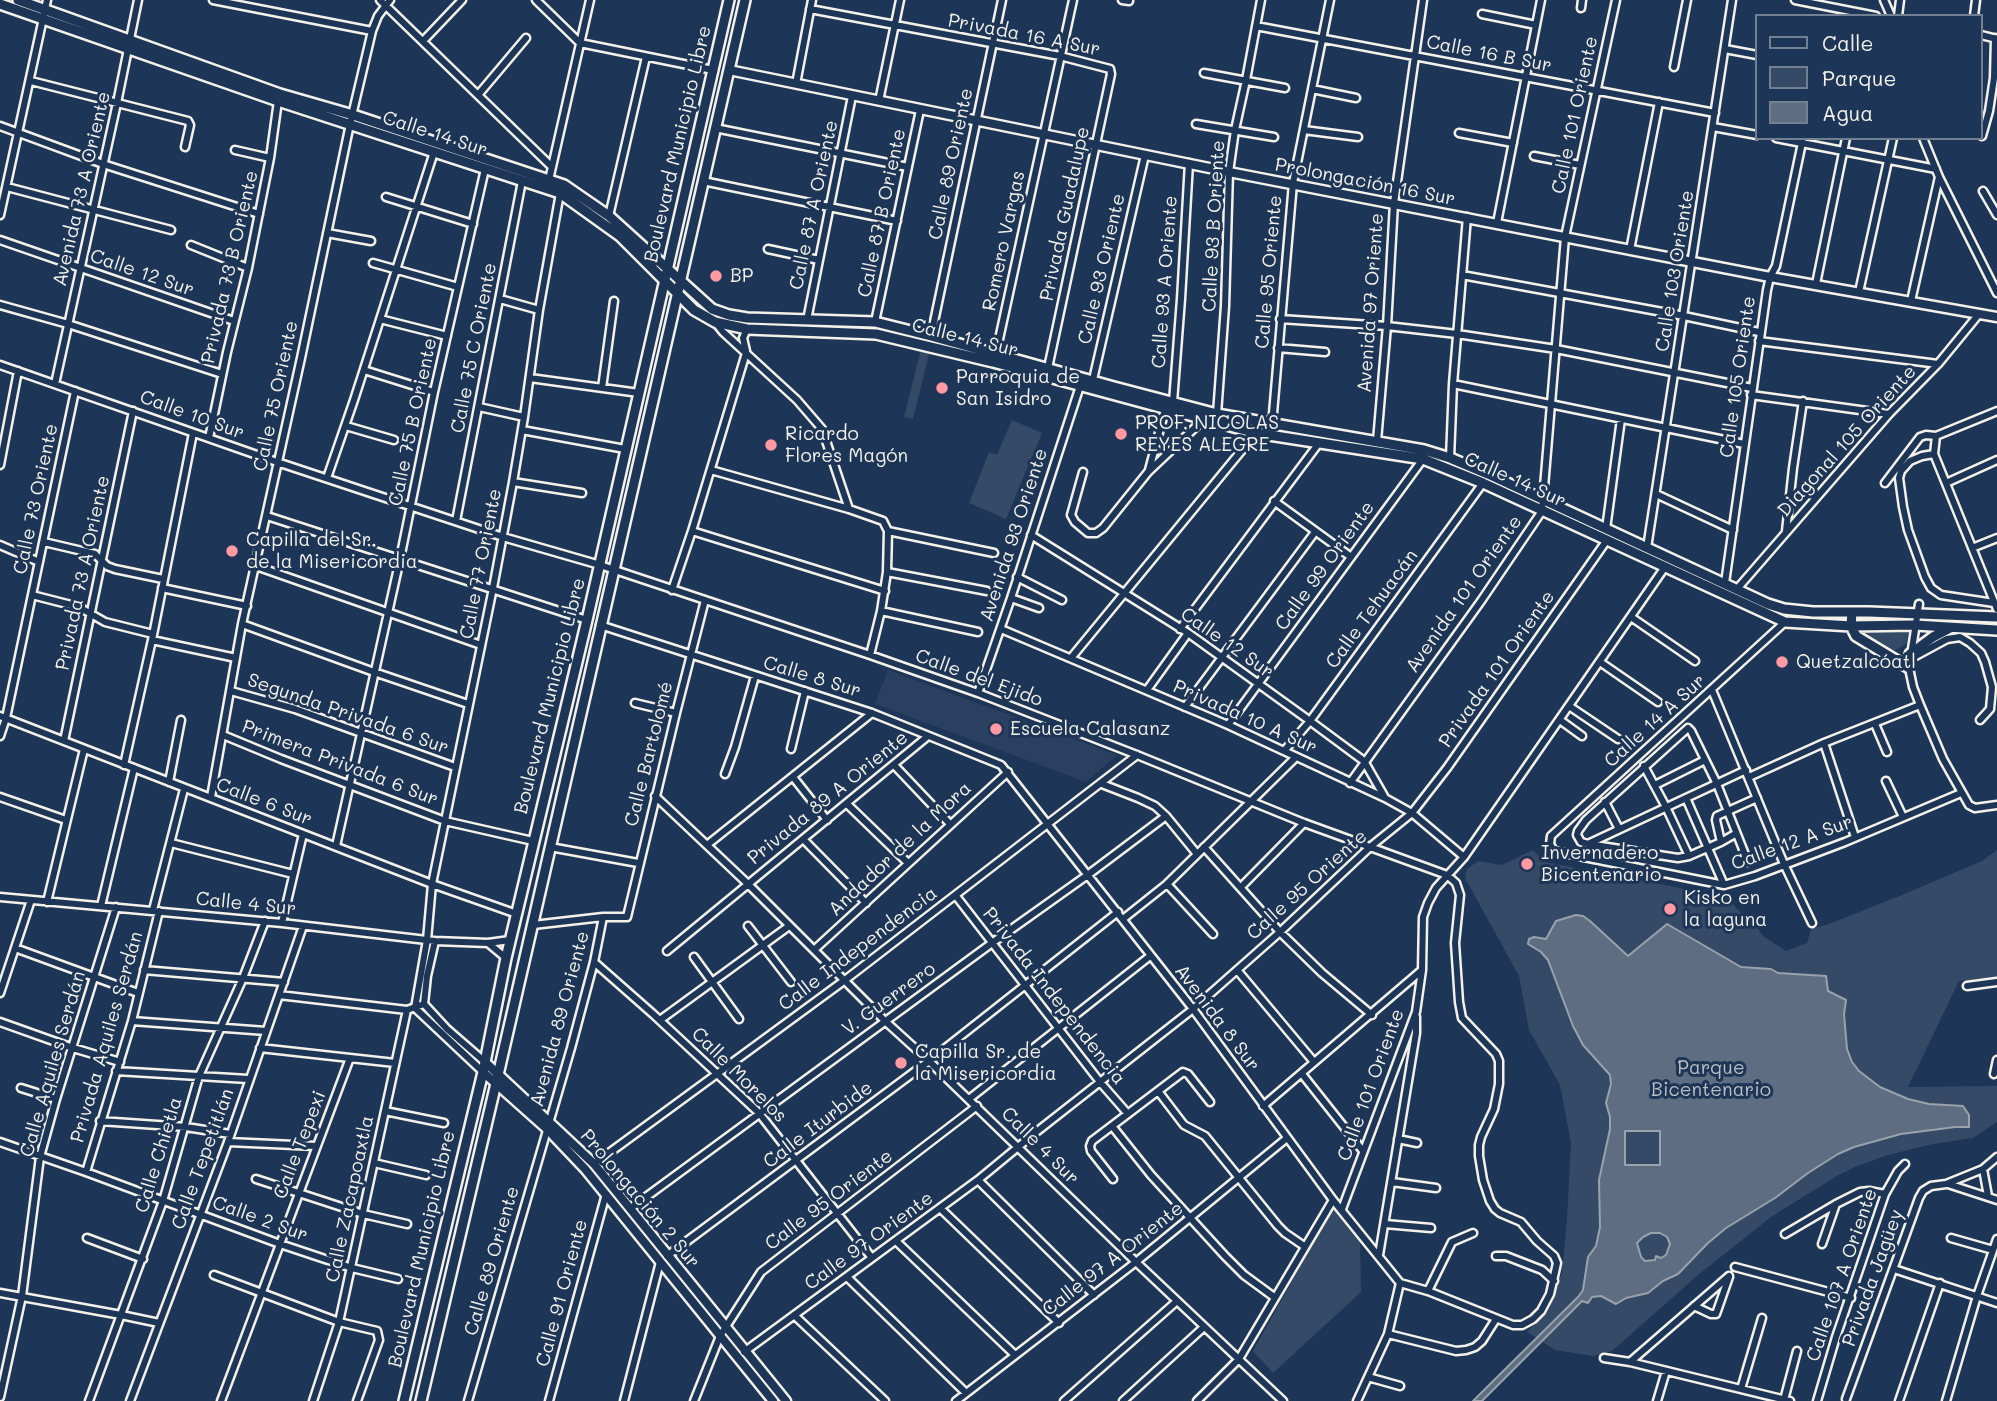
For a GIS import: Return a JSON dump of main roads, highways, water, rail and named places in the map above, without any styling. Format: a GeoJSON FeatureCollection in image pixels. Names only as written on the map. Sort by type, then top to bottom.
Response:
{"type":"FeatureCollection","features":[{"type":"Feature","properties":{"kind":"main road","name":"Calle 14 Sur"},"geometry":{"type":"LineString","coordinates":[[18,0],[278,101],[351,120],[564,186],[609,216],[712,309],[747,318],[875,322],[1048,368],[1081,382]]}},
{"type":"Feature","properties":{"kind":"main road","name":"Boulevard Municipio Libre"},"geometry":{"type":"LineString","coordinates":[[404,1401],[484,1067],[510,940],[600,565],[729,0]]}},
{"type":"Feature","properties":{"kind":"main road","name":"Boulevard Municipio Libre"},"geometry":{"type":"LineString","coordinates":[[421,1401],[745,0]]}},
{"type":"Feature","properties":{"kind":"main road","name":"Calle 14 Sur"},"geometry":{"type":"LineString","coordinates":[[0,4],[46,10]]}},
{"type":"Feature","properties":{"kind":"main road","name":"Calle 14 Sur"},"geometry":{"type":"LineString","coordinates":[[129,44],[280,93],[434,152],[560,193],[620,236],[694,310],[715,322],[747,329],[876,334],[1217,414],[1406,445],[1450,458],[1784,609],[1813,612],[1918,609],[1997,617]]}},
{"type":"Feature","properties":{"kind":"main road"},"geometry":{"type":"LineString","coordinates":[[672,316],[682,310],[694,310]]}},
{"type":"Feature","properties":{"kind":"main road","name":"Calle 14 Sur"},"geometry":{"type":"LineString","coordinates":[[1092,385],[1166,410],[1256,433],[1423,459],[1483,483],[1785,622],[1997,630]]}},
{"type":"Feature","properties":{"kind":"main road"},"geometry":{"type":"LineString","coordinates":[[1852,612],[1851,626],[1856,636],[1910,660],[1933,637],[1953,627]]}},
{"type":"Feature","properties":{"kind":"water"},"geometry":{"type":"Polygon","coordinates":[[[1576,915],[1583,916],[1628,956],[1667,924],[1741,967],[1826,976],[1828,991],[1846,1000],[1844,1014],[1847,1049],[1859,1071],[1880,1087],[1908,1099],[1929,1104],[1963,1106],[1969,1115],[1969,1127],[1901,1134],[1838,1154],[1726,1228],[1678,1274],[1663,1281],[1648,1293],[1626,1298],[1616,1304],[1601,1296],[1592,1297],[1588,1303],[1582,1301],[1482,1401],[1473,1401],[1578,1297],[1583,1290],[1588,1257],[1596,1246],[1600,1227],[1599,1180],[1610,1129],[1606,1103],[1611,1084],[1610,1075],[1583,1045],[1548,960],[1528,944],[1529,939],[1534,937],[1546,939],[1556,921],[1576,915]],[[1625,1131],[1625,1165],[1660,1165],[1660,1131],[1625,1131]],[[1651,1233],[1637,1243],[1645,1261],[1666,1255],[1670,1244],[1667,1237],[1660,1233],[1651,1233]]]}},
{"type":"Feature","properties":{"kind":"place","name":"BP"},"geometry":{"type":"Point","coordinates":[716,276]}},
{"type":"Feature","properties":{"kind":"place","name":"Parroquia de San Isidro"},"geometry":{"type":"Point","coordinates":[942,388]}},
{"type":"Feature","properties":{"kind":"place","name":"PROF. NICOLAS REYES ALEGRE"},"geometry":{"type":"Point","coordinates":[1121,434]}},
{"type":"Feature","properties":{"kind":"place","name":"Ricardo Flores Magón"},"geometry":{"type":"Point","coordinates":[771,445]}},
{"type":"Feature","properties":{"kind":"place","name":"Capilla del Sr. de la Misericordia"},"geometry":{"type":"Point","coordinates":[232,551]}},
{"type":"Feature","properties":{"kind":"place","name":"Quetzalcóatl"},"geometry":{"type":"Point","coordinates":[1782,662]}},
{"type":"Feature","properties":{"kind":"place","name":"Escuela Calasanz"},"geometry":{"type":"Point","coordinates":[996,729]}},
{"type":"Feature","properties":{"kind":"place","name":"Invernadero Bicentenario"},"geometry":{"type":"Point","coordinates":[1527,864]}},
{"type":"Feature","properties":{"kind":"place","name":"Kisko en la laguna"},"geometry":{"type":"Point","coordinates":[1670,909]}},
{"type":"Feature","properties":{"kind":"place","name":"Capilla Sr. de la Misericordia"},"geometry":{"type":"Point","coordinates":[901,1063]}},
{"type":"Feature","properties":{"kind":"park label","name":"Parque Bicentenario"},"geometry":{"type":"Point","coordinates":[1711,1079]}}]}
